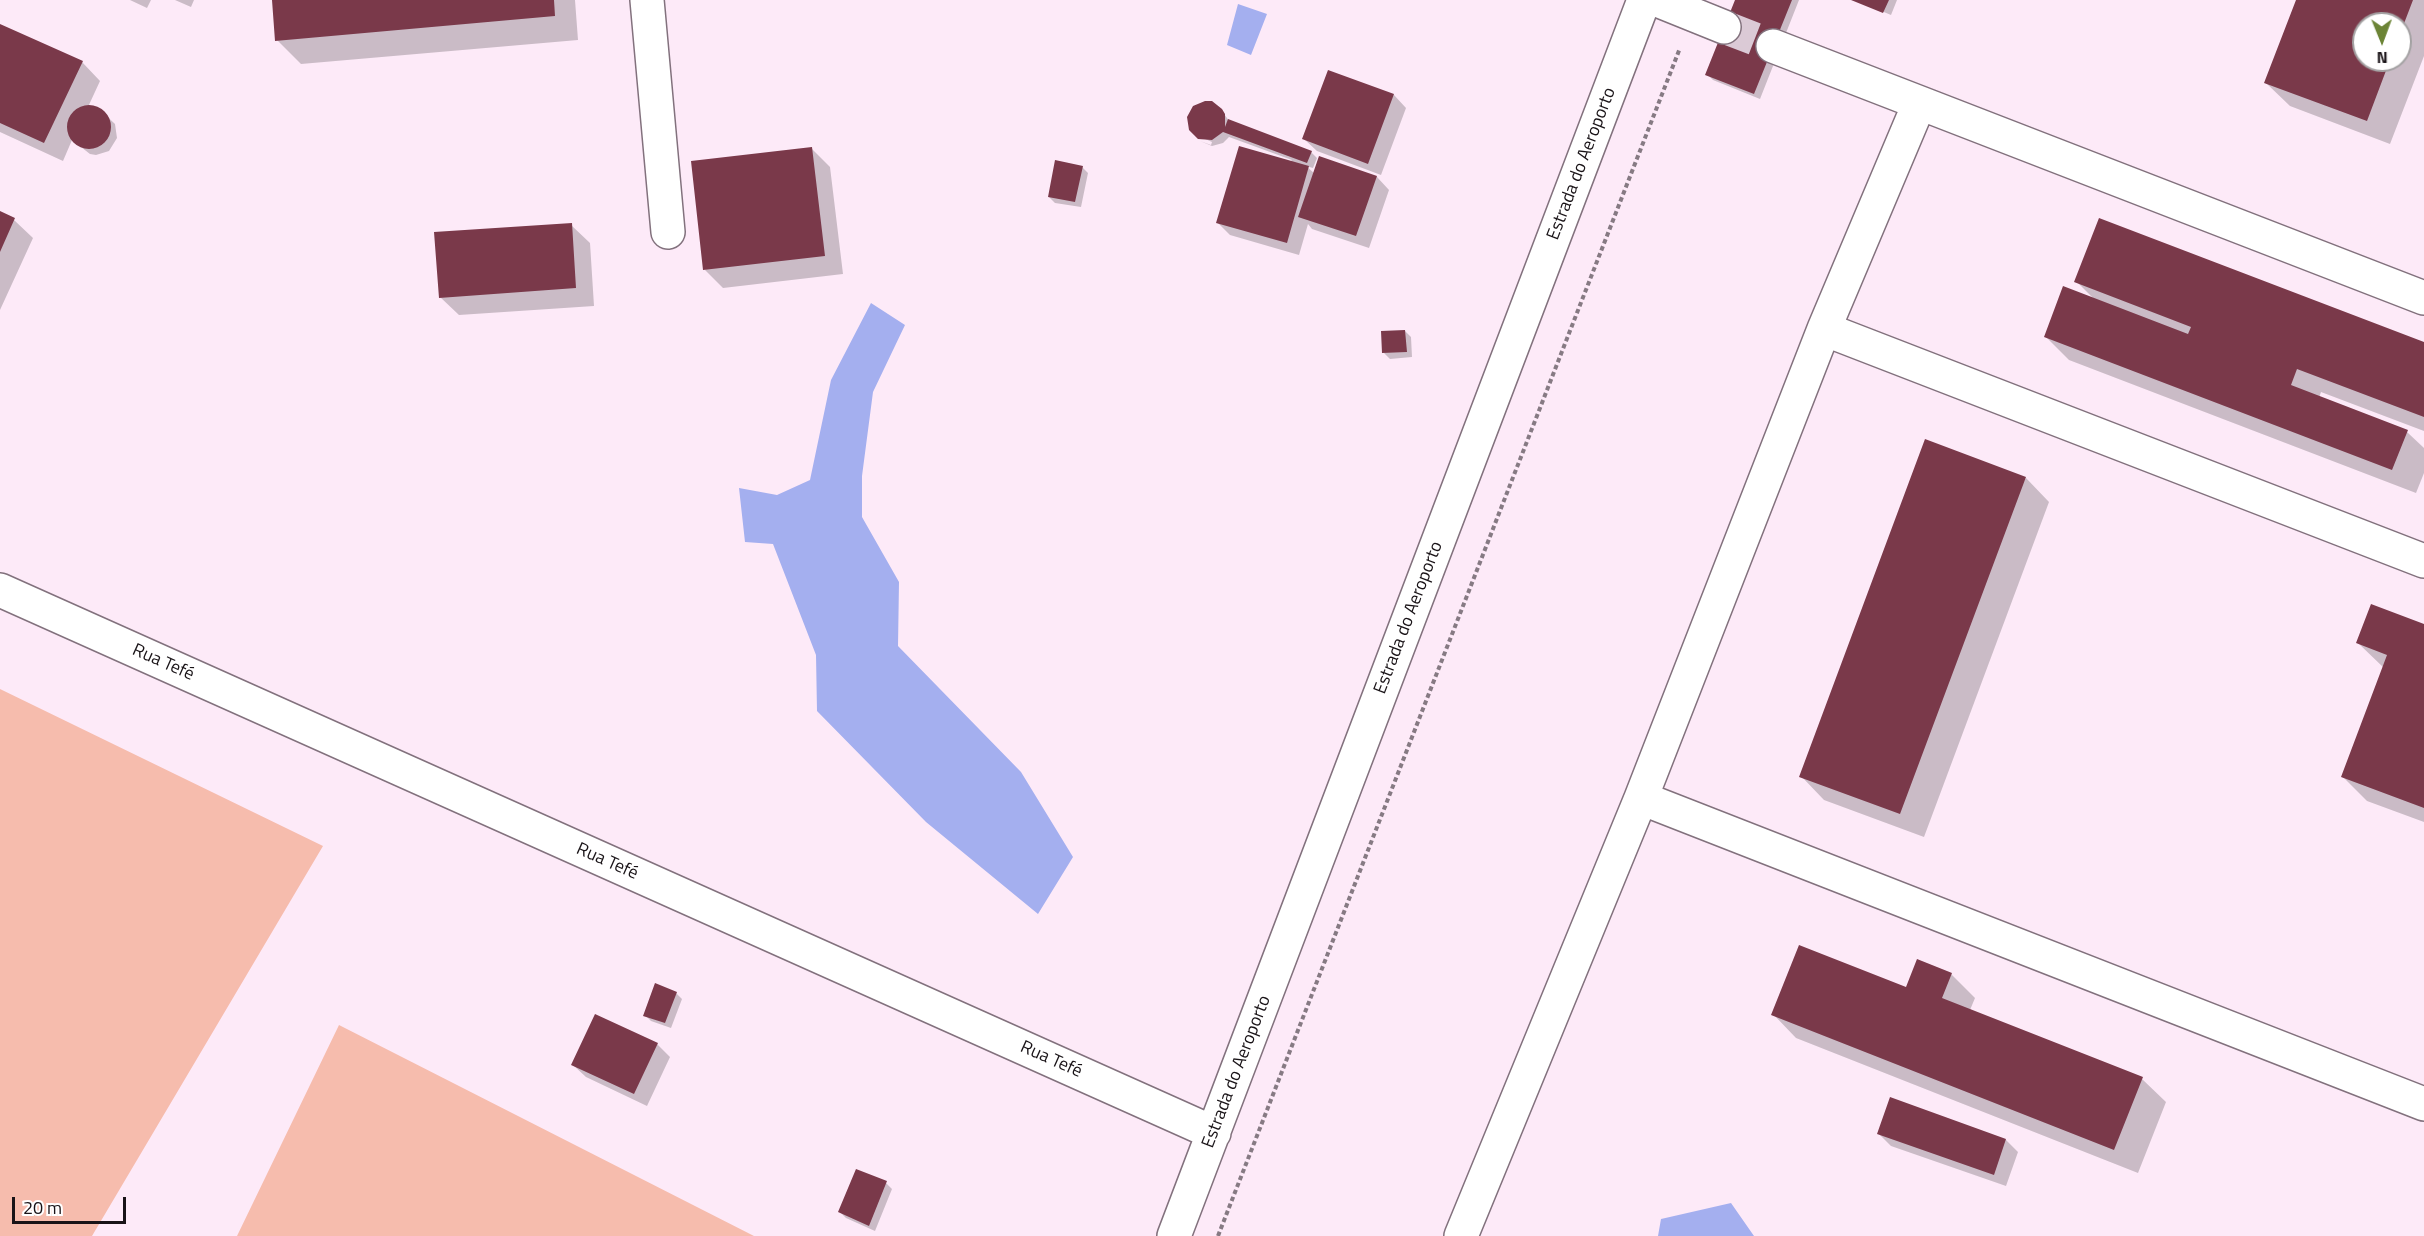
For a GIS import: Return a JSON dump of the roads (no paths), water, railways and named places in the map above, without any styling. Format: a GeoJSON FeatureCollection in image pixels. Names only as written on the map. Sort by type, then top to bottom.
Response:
{"type":"FeatureCollection","features":[{"type":"Feature","properties":{"kind":"street"},"geometry":{"type":"LineString","coordinates":[[647,0],[668,231]]}},
{"type":"Feature","properties":{"kind":"street","name":"Estrada do Aeroporto"},"geometry":{"type":"LineString","coordinates":[[1174,1236],[1644,0]]}},
{"type":"Feature","properties":{"kind":"street"},"geometry":{"type":"LineString","coordinates":[[1657,0],[1725,27]]}},
{"type":"Feature","properties":{"kind":"street"},"geometry":{"type":"LineString","coordinates":[[1773,46],[2424,298]]}},
{"type":"Feature","properties":{"kind":"street"},"geometry":{"type":"LineString","coordinates":[[1461,1236],[1641,798],[1824,329],[1919,104]]}},
{"type":"Feature","properties":{"kind":"street"},"geometry":{"type":"LineString","coordinates":[[1824,329],[2424,561]]}},
{"type":"Feature","properties":{"kind":"street","name":"Rua Tefé"},"geometry":{"type":"LineString","coordinates":[[0,590],[1214,1133]]}},
{"type":"Feature","properties":{"kind":"street"},"geometry":{"type":"LineString","coordinates":[[1641,798],[2424,1104]]}},
{"type":"Feature","properties":{"kind":"water"},"geometry":{"type":"Polygon","coordinates":[[[1238,4],[1267,14],[1251,55],[1227,45],[1238,4]]]}},
{"type":"Feature","properties":{"kind":"water"},"geometry":{"type":"Polygon","coordinates":[[[871,303],[905,325],[873,392],[862,476],[862,517],[899,582],[898,646],[1021,772],[1073,857],[1038,914],[926,822],[817,711],[816,655],[773,544],[745,542],[739,488],[777,495],[810,480],[831,380],[871,303]]]}},
{"type":"Feature","properties":{"kind":"water"},"geometry":{"type":"Polygon","coordinates":[[[1731,1203],[1754,1236],[1658,1236],[1661,1219],[1731,1203]]]}},
{"type":"Feature","properties":{"kind":"tunnel"},"geometry":{"type":"LineString","coordinates":[[1724,27],[1773,46]]}}]}
